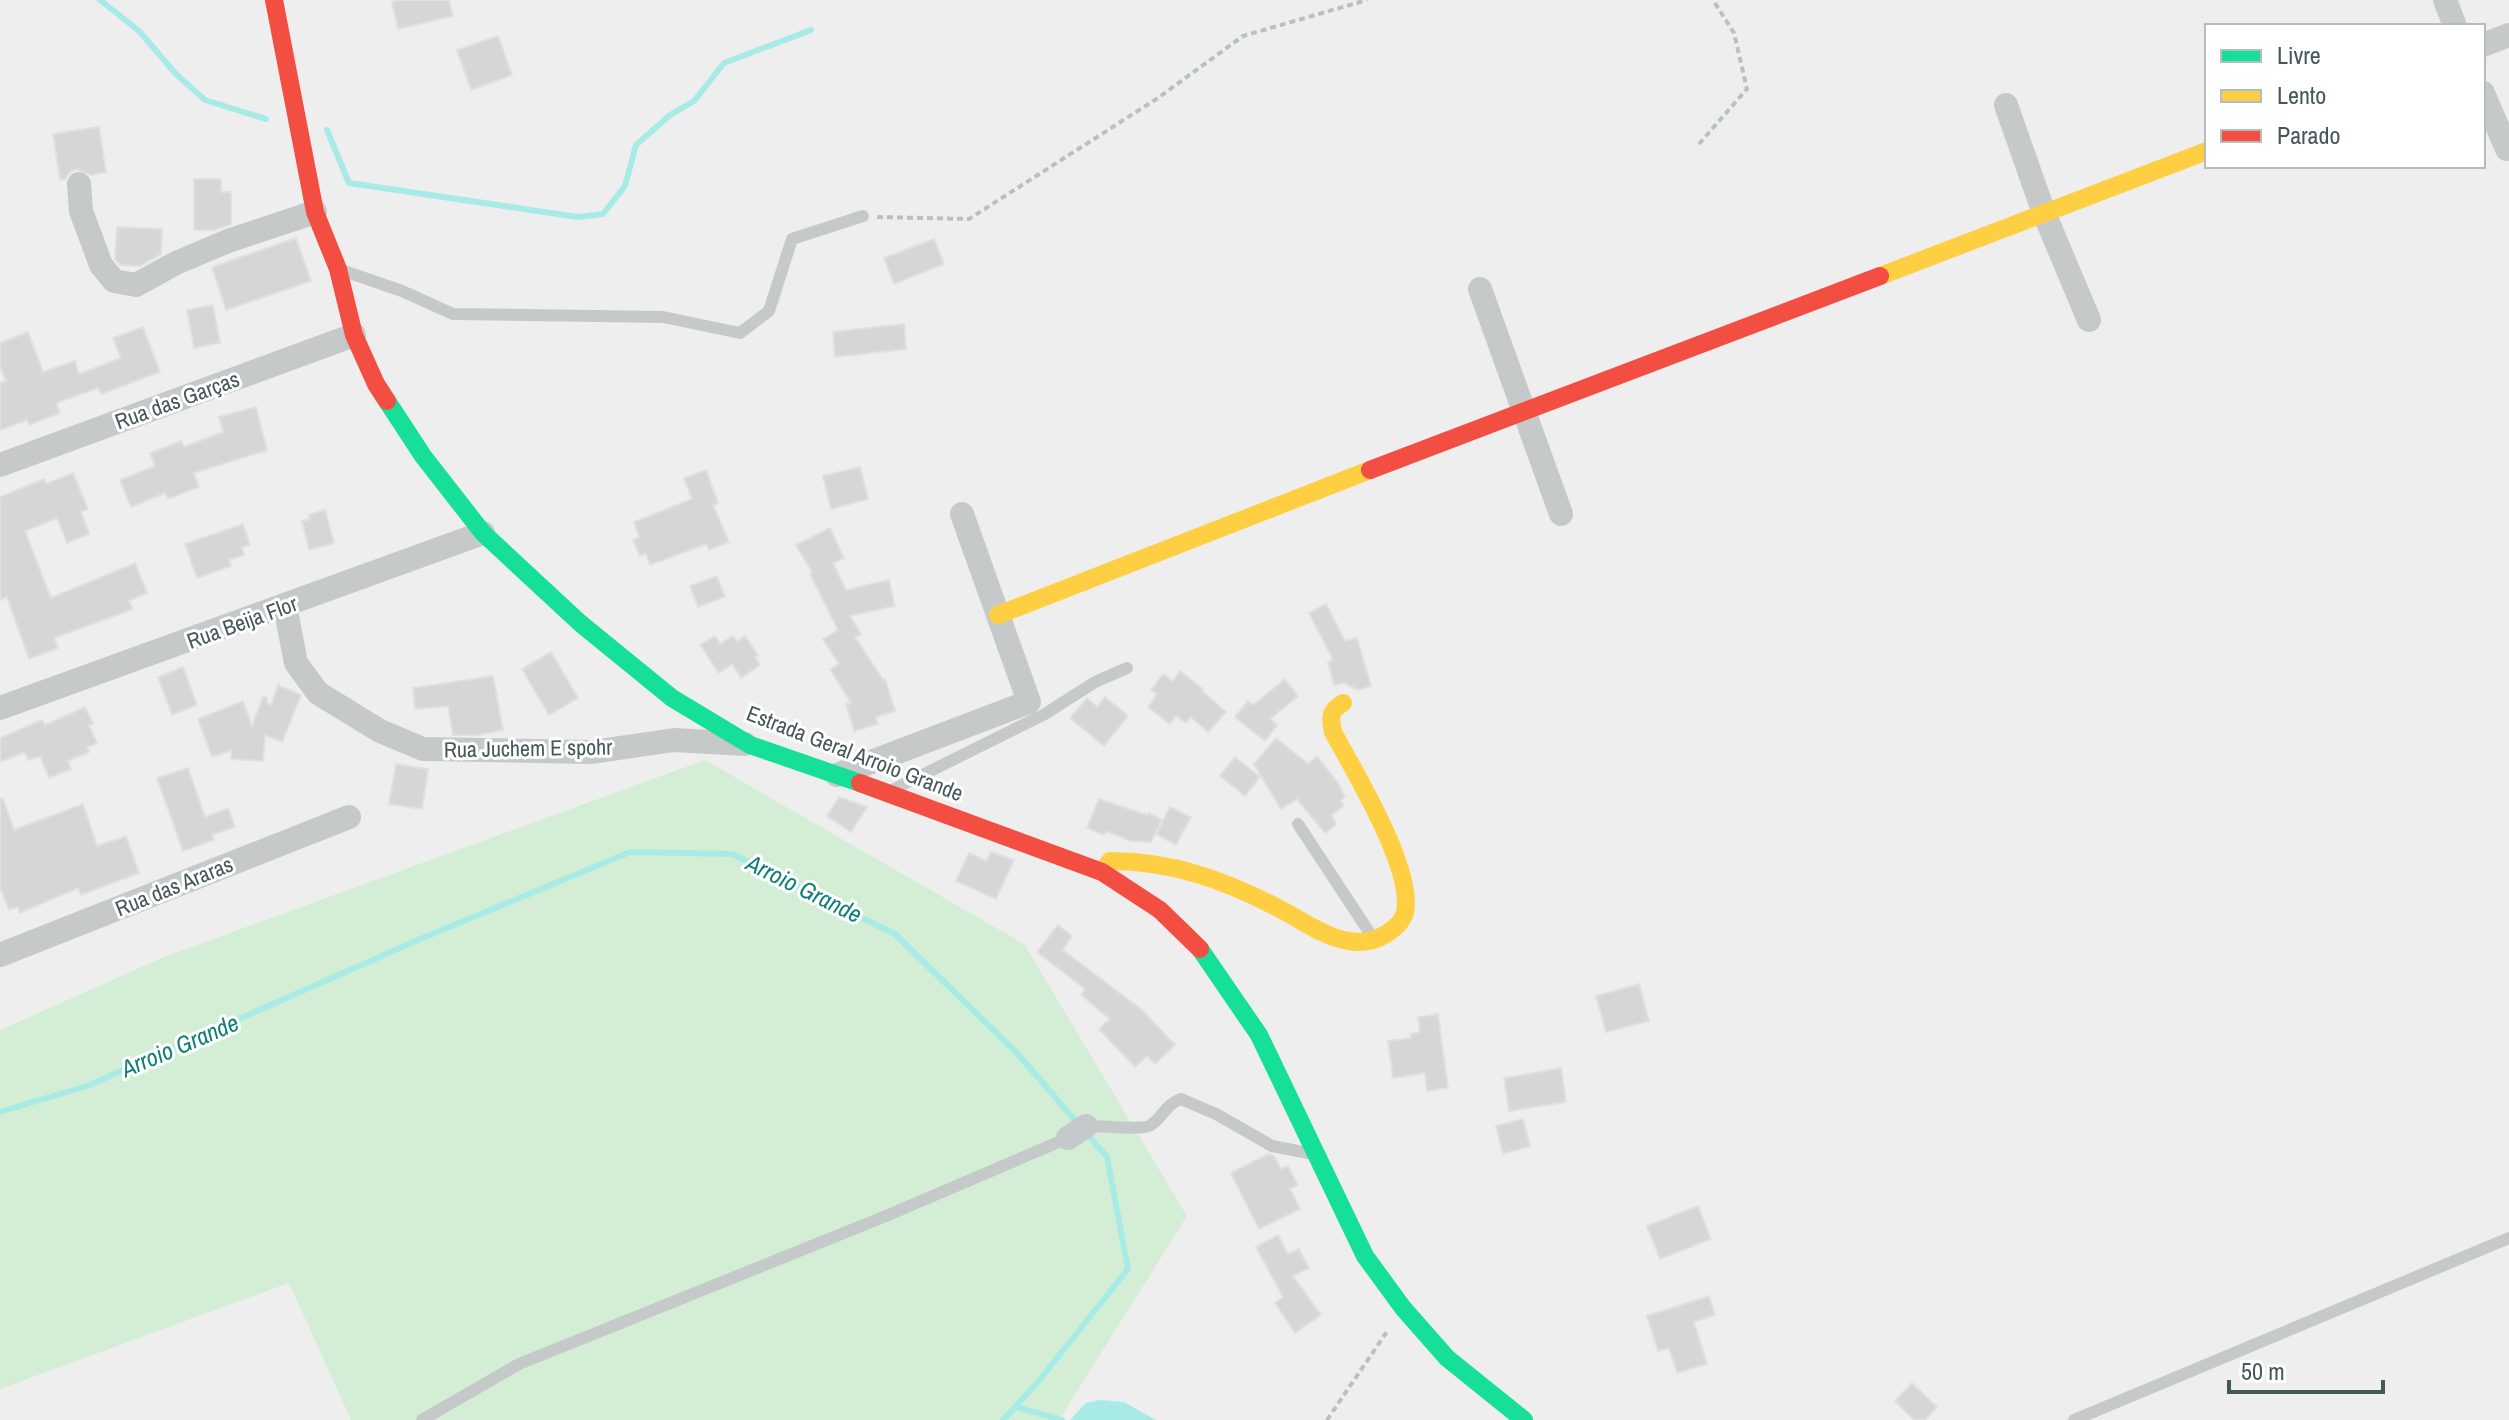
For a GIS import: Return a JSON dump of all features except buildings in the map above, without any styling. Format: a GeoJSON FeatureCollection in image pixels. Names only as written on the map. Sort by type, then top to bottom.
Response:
{"type":"FeatureCollection","features":[{"type":"Feature","properties":{"kind":"main road","name":"Estrada Geral Arroio Grande"},"geometry":{"type":"LineString","coordinates":[[274,0],[315,212],[338,269],[354,335],[376,384],[423,456],[483,533],[580,623],[672,698],[750,745],[1102,872],[1160,910],[1201,950],[1259,1035],[1365,1256],[1403,1308],[1447,1358],[1524,1420]]}},
{"type":"Feature","properties":{"kind":"main road"},"geometry":{"type":"LineString","coordinates":[[998,615],[2205,152]]}},
{"type":"Feature","properties":{"kind":"main road"},"geometry":{"type":"LineString","coordinates":[[1102,872],[1110,861],[1158,861],[1199,872],[1352,944],[1375,941],[1395,927],[1405,913],[1406,897],[1380,822],[1333,732],[1330,717],[1334,708],[1343,703]]}},
{"type":"Feature","properties":{"kind":"street"},"geometry":{"type":"LineString","coordinates":[[2445,0],[2454,24]]}},
{"type":"Feature","properties":{"kind":"street"},"geometry":{"type":"LineString","coordinates":[[2485,44],[2509,35]]}},
{"type":"Feature","properties":{"kind":"street"},"geometry":{"type":"LineString","coordinates":[[2485,98],[2507,149]]}},
{"type":"Feature","properties":{"kind":"street"},"geometry":{"type":"LineString","coordinates":[[2006,105],[2044,213],[2089,320]]}},
{"type":"Feature","properties":{"kind":"street"},"geometry":{"type":"LineString","coordinates":[[79,184],[81,211],[101,265],[114,281],[136,285],[176,263],[228,241],[315,212]]}},
{"type":"Feature","properties":{"kind":"street"},"geometry":{"type":"LineString","coordinates":[[1480,289],[1561,514]]}},
{"type":"Feature","properties":{"kind":"street","name":"Rua das Garças"},"geometry":{"type":"LineString","coordinates":[[0,465],[354,335]]}},
{"type":"Feature","properties":{"kind":"street"},"geometry":{"type":"LineString","coordinates":[[837,775],[1029,702],[962,514]]}},
{"type":"Feature","properties":{"kind":"street","name":"Rua Beija Flor"},"geometry":{"type":"LineString","coordinates":[[0,708],[483,533]]}},
{"type":"Feature","properties":{"kind":"street","name":"Rua Juchem E spohr"},"geometry":{"type":"LineString","coordinates":[[285,606],[296,663],[318,693],[380,731],[423,749],[592,752],[674,740],[750,745]]}},
{"type":"Feature","properties":{"kind":"street","name":"Rua das Araras"},"geometry":{"type":"LineString","coordinates":[[0,955],[349,817]]}},
{"type":"Feature","properties":{"kind":"lane"},"geometry":{"type":"LineString","coordinates":[[338,269],[402,291],[453,314],[663,317],[740,333],[769,311],[792,239],[863,216]]}},
{"type":"Feature","properties":{"kind":"lane"},"geometry":{"type":"LineString","coordinates":[[887,792],[1045,714],[1095,682],[1127,668]]}},
{"type":"Feature","properties":{"kind":"lane"},"geometry":{"type":"LineString","coordinates":[[1298,824],[1375,941]]}},
{"type":"Feature","properties":{"kind":"lane"},"geometry":{"type":"LineString","coordinates":[[422,1420],[519,1364],[886,1216],[1077,1132],[1117,1125],[1141,1130],[1152,1125],[1174,1102],[1181,1099],[1216,1114],[1272,1146],[1315,1154]]}},
{"type":"Feature","properties":{"kind":"lane"},"geometry":{"type":"LineString","coordinates":[[2074,1420],[2509,1238]]}},
{"type":"Feature","properties":{"kind":"path"},"geometry":{"type":"LineString","coordinates":[[863,216],[969,219],[1158,98],[1243,36],[1367,0]]}},
{"type":"Feature","properties":{"kind":"path"},"geometry":{"type":"LineString","coordinates":[[1699,144],[1747,89],[1734,33],[1713,0]]}},
{"type":"Feature","properties":{"kind":"path"},"geometry":{"type":"LineString","coordinates":[[1327,1420],[1403,1308]]}},
{"type":"Feature","properties":{"kind":"green space"},"geometry":{"type":"Polygon","coordinates":[[[705,760],[1024,944],[1187,1216],[1059,1420],[351,1420],[289,1283],[0,1389],[0,1030],[164,957],[705,760]]]}},
{"type":"Feature","properties":{"kind":"water"},"geometry":{"type":"Polygon","coordinates":[[[1100,1400],[1124,1402],[1156,1420],[1070,1420],[1086,1403],[1100,1400]]]}},
{"type":"Feature","properties":{"kind":"waterway"},"geometry":{"type":"LineString","coordinates":[[100,0],[139,31],[176,74],[205,100],[266,119]]}},
{"type":"Feature","properties":{"kind":"waterway"},"geometry":{"type":"LineString","coordinates":[[327,130],[349,183],[578,217],[603,214],[625,186],[636,145],[670,115],[694,101],[724,63],[811,30]]}},
{"type":"Feature","properties":{"kind":"waterway","name":"Arroio Grande"},"geometry":{"type":"LineString","coordinates":[[0,1112],[87,1086],[418,940],[630,852],[732,854],[895,934],[1017,1053],[1080,1126]]}},
{"type":"Feature","properties":{"kind":"waterway","name":"Arroio Grande"},"geometry":{"type":"LineString","coordinates":[[1003,1420],[1038,1382],[1128,1269],[1107,1157],[1087,1134]]}},
{"type":"Feature","properties":{"kind":"waterway"},"geometry":{"type":"LineString","coordinates":[[1016,1407],[1062,1420]]}},
{"type":"Feature","properties":{"kind":"traffic: fast"},"geometry":{"type":"LineString","coordinates":[[387,401],[423,456],[483,533],[580,623],[672,698],[750,745],[860,783]]}},
{"type":"Feature","properties":{"kind":"traffic: fast"},"geometry":{"type":"LineString","coordinates":[[1200,949],[1259,1035],[1365,1256],[1403,1308],[1447,1358],[1524,1420]]}},
{"type":"Feature","properties":{"kind":"traffic: slow"},"geometry":{"type":"LineString","coordinates":[[1880,276],[2205,152]]}},
{"type":"Feature","properties":{"kind":"traffic: slow"},"geometry":{"type":"LineString","coordinates":[[998,615],[1370,470]]}},
{"type":"Feature","properties":{"kind":"traffic: slow"},"geometry":{"type":"LineString","coordinates":[[1102,872],[1110,861],[1176,868],[1238,889],[1335,938],[1366,942],[1389,932],[1404,915],[1405,894],[1392,846],[1333,732],[1332,715],[1343,703]]}},
{"type":"Feature","properties":{"kind":"traffic: jam"},"geometry":{"type":"LineString","coordinates":[[274,0],[315,212],[338,269],[354,335],[387,401]]}},
{"type":"Feature","properties":{"kind":"traffic: jam"},"geometry":{"type":"LineString","coordinates":[[1370,470],[1880,276]]}},
{"type":"Feature","properties":{"kind":"traffic: jam"},"geometry":{"type":"LineString","coordinates":[[860,783],[1102,872],[1160,910],[1200,949]]}}]}
